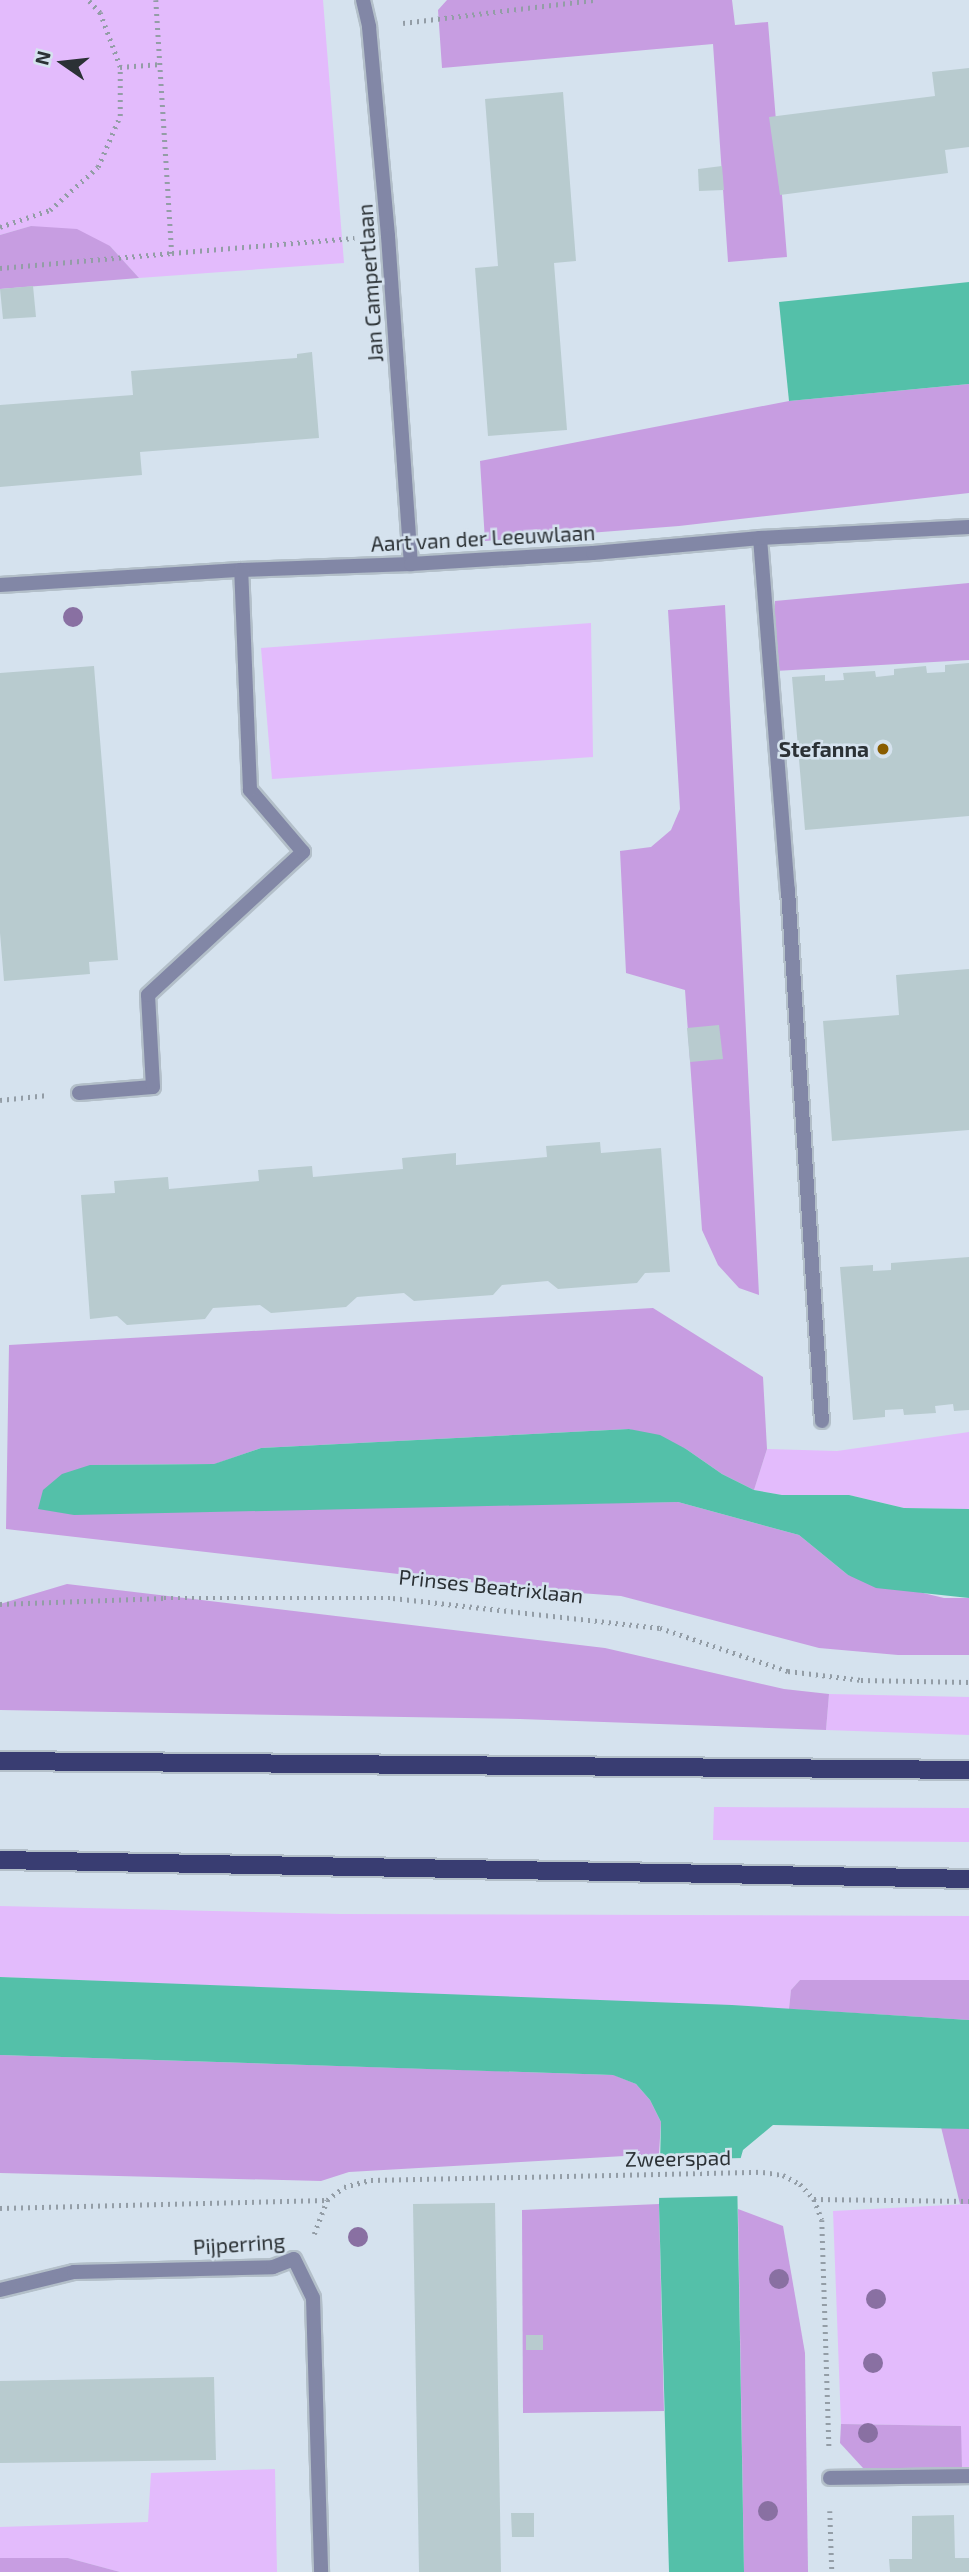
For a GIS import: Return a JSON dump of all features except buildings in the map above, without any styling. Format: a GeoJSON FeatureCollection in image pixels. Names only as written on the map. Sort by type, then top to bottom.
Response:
{"type":"FeatureCollection","features":[{"type":"Feature","properties":{"kind":"main road"},"geometry":{"type":"LineString","coordinates":[[0,1760],[969,1770]]}},
{"type":"Feature","properties":{"kind":"main road"},"geometry":{"type":"LineString","coordinates":[[0,1860],[969,1879]]}},
{"type":"Feature","properties":{"kind":"street","name":"Jan Campertlaan"},"geometry":{"type":"LineString","coordinates":[[363,0],[369,27],[388,236],[411,564]]}},
{"type":"Feature","properties":{"kind":"street","name":"Aart van der Leeuwlaan"},"geometry":{"type":"LineString","coordinates":[[0,585],[241,570],[411,564],[593,553],[760,538],[969,527]]}},
{"type":"Feature","properties":{"kind":"street"},"geometry":{"type":"LineString","coordinates":[[760,538],[788,890],[822,1421]]}},
{"type":"Feature","properties":{"kind":"street"},"geometry":{"type":"LineString","coordinates":[[79,1093],[153,1087],[148,995],[303,852],[250,790],[241,570]]}},
{"type":"Feature","properties":{"kind":"street","name":"Pijperring"},"geometry":{"type":"LineString","coordinates":[[0,2290],[74,2272],[273,2267],[294,2259],[313,2298],[321,2572]]}},
{"type":"Feature","properties":{"kind":"street"},"geometry":{"type":"LineString","coordinates":[[830,2478],[969,2476]]}},
{"type":"Feature","properties":{"kind":"path"},"geometry":{"type":"LineString","coordinates":[[0,227],[50,210],[98,167],[120,116],[120,67],[100,13],[88,0]]}},
{"type":"Feature","properties":{"kind":"path"},"geometry":{"type":"LineString","coordinates":[[156,0],[172,253]]}},
{"type":"Feature","properties":{"kind":"path"},"geometry":{"type":"LineString","coordinates":[[369,27],[594,0]]}},
{"type":"Feature","properties":{"kind":"path"},"geometry":{"type":"LineString","coordinates":[[120,67],[161,64]]}},
{"type":"Feature","properties":{"kind":"path"},"geometry":{"type":"LineString","coordinates":[[0,268],[388,236]]}},
{"type":"Feature","properties":{"kind":"path"},"geometry":{"type":"LineString","coordinates":[[0,1100],[79,1093]]}},
{"type":"Feature","properties":{"kind":"path","name":"Prinses Beatrixlaan"},"geometry":{"type":"LineString","coordinates":[[0,1604],[164,1598],[393,1598],[660,1628],[788,1671],[861,1680],[969,1682]]}},
{"type":"Feature","properties":{"kind":"path","name":"Zweerspad"},"geometry":{"type":"LineString","coordinates":[[327,2200],[344,2187],[371,2180],[763,2172],[783,2175],[800,2184],[814,2199]]}},
{"type":"Feature","properties":{"kind":"path"},"geometry":{"type":"LineString","coordinates":[[832,2572],[824,2237],[814,2199],[969,2201]]}},
{"type":"Feature","properties":{"kind":"path"},"geometry":{"type":"LineString","coordinates":[[0,2208],[327,2200],[313,2236],[294,2259]]}},
{"type":"Feature","properties":{"kind":"shaded area"},"geometry":{"type":"Polygon","coordinates":[[[0,0],[323,0],[344,263],[139,278],[110,246],[31,226],[0,235],[0,0]]]}},
{"type":"Feature","properties":{"kind":"shaded area"},"geometry":{"type":"Polygon","coordinates":[[[447,0],[732,0],[735,25],[768,22],[787,257],[728,262],[713,44],[442,68],[438,10],[447,0]]]}},
{"type":"Feature","properties":{"kind":"shaded area"},"geometry":{"type":"Polygon","coordinates":[[[31,226],[77,229],[110,246],[139,278],[0,289],[0,235],[31,226]]]}},
{"type":"Feature","properties":{"kind":"shaded area"},"geometry":{"type":"Polygon","coordinates":[[[969,282],[969,384],[789,401],[779,302],[969,282]]]}},
{"type":"Feature","properties":{"kind":"shaded area"},"geometry":{"type":"Polygon","coordinates":[[[969,384],[969,493],[679,526],[485,541],[480,461],[789,401],[969,384]]]}},
{"type":"Feature","properties":{"kind":"shaded area"},"geometry":{"type":"Polygon","coordinates":[[[969,583],[969,660],[775,671],[775,601],[969,583]]]}},
{"type":"Feature","properties":{"kind":"shaded area"},"geometry":{"type":"Polygon","coordinates":[[[725,605],[759,1295],[739,1288],[718,1265],[702,1230],[685,990],[626,973],[620,851],[651,847],[671,830],[680,809],[668,610],[725,605]]]}},
{"type":"Feature","properties":{"kind":"shaded area"},"geometry":{"type":"Polygon","coordinates":[[[591,623],[593,757],[272,779],[261,648],[591,623]]]}},
{"type":"Feature","properties":{"kind":"shaded area"},"geometry":{"type":"Polygon","coordinates":[[[653,1308],[763,1377],[767,1449],[754,1490],[722,1474],[686,1449],[629,1429],[261,1448],[215,1464],[90,1465],[343,1507],[678,1502],[799,1535],[848,1575],[944,1598],[969,1598],[969,1655],[898,1655],[819,1648],[621,1596],[538,1590],[6,1529],[9,1345],[653,1308]]]}},
{"type":"Feature","properties":{"kind":"shaded area"},"geometry":{"type":"Polygon","coordinates":[[[629,1429],[660,1435],[722,1474],[754,1490],[782,1495],[849,1495],[904,1508],[969,1509],[969,1598],[876,1588],[848,1575],[799,1535],[678,1502],[74,1515],[38,1509],[43,1490],[62,1474],[90,1465],[214,1464],[261,1448],[629,1429]]]}},
{"type":"Feature","properties":{"kind":"shaded area"},"geometry":{"type":"Polygon","coordinates":[[[969,1432],[969,1509],[904,1508],[849,1495],[782,1495],[754,1490],[767,1449],[837,1451],[969,1432]]]}},
{"type":"Feature","properties":{"kind":"shaded area"},"geometry":{"type":"Polygon","coordinates":[[[67,1584],[605,1648],[784,1689],[829,1694],[826,1730],[520,1719],[0,1710],[0,1604],[67,1584]]]}},
{"type":"Feature","properties":{"kind":"shaded area"},"geometry":{"type":"Polygon","coordinates":[[[829,1694],[969,1697],[969,1735],[826,1730],[829,1694]]]}},
{"type":"Feature","properties":{"kind":"shaded area"},"geometry":{"type":"Polygon","coordinates":[[[714,1807],[969,1808],[969,1842],[713,1840],[714,1807]]]}},
{"type":"Feature","properties":{"kind":"shaded area"},"geometry":{"type":"Polygon","coordinates":[[[0,1906],[340,1914],[969,1916],[969,1980],[800,1980],[791,1990],[789,2009],[0,1977],[0,1906]]]}},
{"type":"Feature","properties":{"kind":"shaded area"},"geometry":{"type":"Polygon","coordinates":[[[0,1977],[732,2005],[969,2020],[969,2129],[773,2125],[743,2150],[737,2171],[744,2572],[669,2572],[659,2204],[661,2122],[650,2100],[636,2084],[613,2075],[0,2055],[0,1977]]]}},
{"type":"Feature","properties":{"kind":"shaded area"},"geometry":{"type":"Polygon","coordinates":[[[800,1980],[969,1980],[969,2020],[789,2009],[791,1990],[800,1980]]]}},
{"type":"Feature","properties":{"kind":"shaded area"},"geometry":{"type":"Polygon","coordinates":[[[0,2055],[614,2075],[636,2084],[650,2100],[661,2122],[659,2154],[349,2172],[321,2181],[0,2173],[0,2055]]]}},
{"type":"Feature","properties":{"kind":"shaded area"},"geometry":{"type":"Polygon","coordinates":[[[941,2127],[969,2129],[969,2204],[960,2204],[941,2127]]]}},
{"type":"Feature","properties":{"kind":"shaded area"},"geometry":{"type":"Polygon","coordinates":[[[659,2204],[664,2411],[523,2413],[522,2210],[659,2204]]]}},
{"type":"Feature","properties":{"kind":"shaded area"},"geometry":{"type":"Polygon","coordinates":[[[969,2204],[969,2469],[962,2469],[960,2426],[841,2424],[833,2211],[969,2204]]]}},
{"type":"Feature","properties":{"kind":"shaded area"},"geometry":{"type":"Polygon","coordinates":[[[738,2209],[783,2226],[805,2353],[808,2572],[744,2572],[738,2209]]]}},
{"type":"Feature","properties":{"kind":"shaded area"},"geometry":{"type":"Polygon","coordinates":[[[841,2424],[961,2426],[962,2469],[863,2468],[840,2443],[841,2424]]]}},
{"type":"Feature","properties":{"kind":"shaded area"},"geometry":{"type":"Polygon","coordinates":[[[275,2469],[277,2572],[120,2572],[68,2558],[0,2558],[0,2527],[148,2522],[151,2473],[275,2469]]]}},
{"type":"Feature","properties":{"kind":"shaded area"},"geometry":{"type":"Polygon","coordinates":[[[0,2558],[68,2558],[120,2572],[0,2572],[0,2558]]]}},
{"type":"Feature","properties":{"kind":"pier"},"geometry":{"type":"Polygon","coordinates":[[[744,2158],[741,2196],[656,2198],[656,2160],[744,2158]]]}},
{"type":"Feature","properties":{"kind":"place","name":"Stefanna"},"geometry":{"type":"Point","coordinates":[883,749]}}]}
